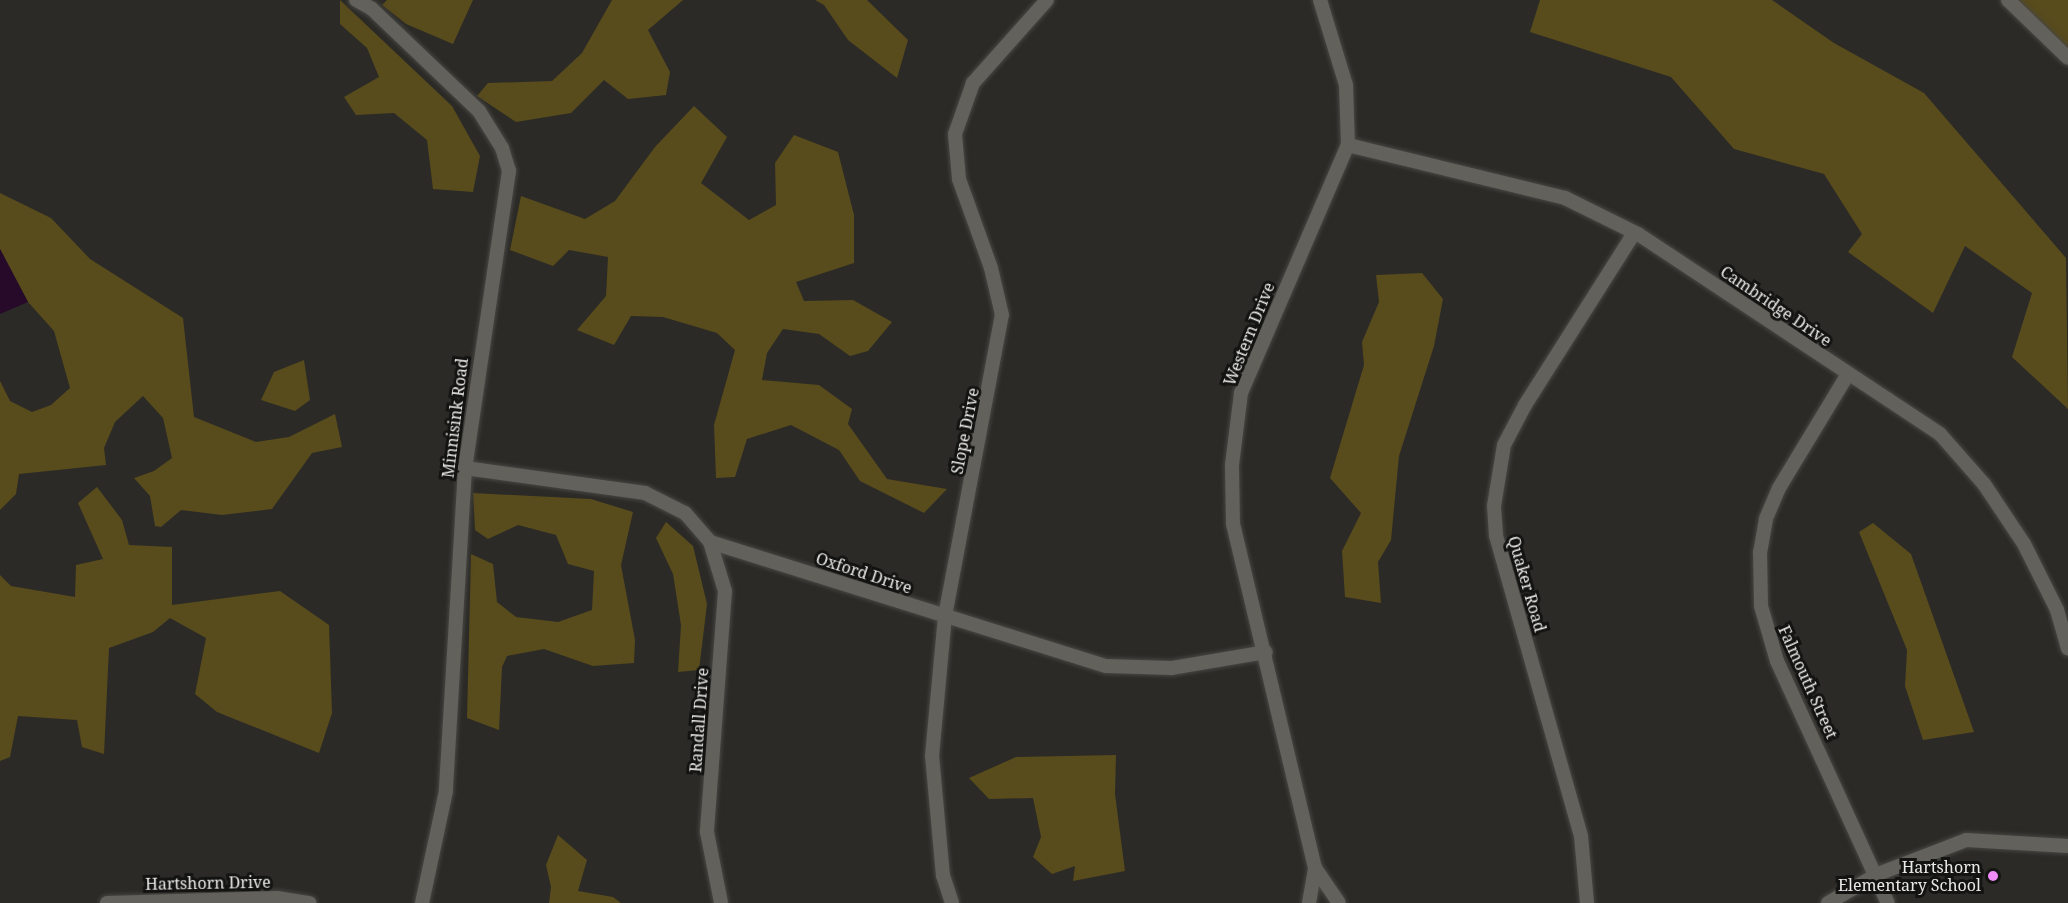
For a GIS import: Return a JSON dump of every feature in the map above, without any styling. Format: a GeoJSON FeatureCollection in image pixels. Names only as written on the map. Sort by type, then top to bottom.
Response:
{"type":"FeatureCollection","features":[{"type":"Feature","properties":{"kind":"street","name":"Slope Drive"},"geometry":{"type":"LineString","coordinates":[[952,903],[943,876],[932,756],[945,616],[1002,315],[991,268],[959,179],[955,134],[973,83],[1047,0]]}},
{"type":"Feature","properties":{"kind":"street","name":"Western Drive"},"geometry":{"type":"LineString","coordinates":[[1320,0],[1346,85],[1348,145],[1241,393],[1232,465],[1233,524],[1266,652],[1315,868],[1339,903]]}},
{"type":"Feature","properties":{"kind":"street"},"geometry":{"type":"LineString","coordinates":[[2008,0],[2068,58]]}},
{"type":"Feature","properties":{"kind":"street","name":"Minnisink Road"},"geometry":{"type":"LineString","coordinates":[[366,2],[479,111],[502,148],[509,171],[465,468],[446,791],[422,903]]}},
{"type":"Feature","properties":{"kind":"street","name":"Cambridge Drive"},"geometry":{"type":"LineString","coordinates":[[1348,145],[1564,198],[1634,233],[1940,434],[1984,484],[2024,544],[2057,610],[2068,648]]}},
{"type":"Feature","properties":{"kind":"street","name":"Quaker Road"},"geometry":{"type":"LineString","coordinates":[[1587,903],[1581,836],[1496,535],[1494,506],[1504,445],[1634,233]]}},
{"type":"Feature","properties":{"kind":"street","name":"Falmouth Street"},"geometry":{"type":"LineString","coordinates":[[1848,375],[1784,480],[1766,519],[1760,585],[1766,632],[1777,661],[1878,874],[1888,903]]}},
{"type":"Feature","properties":{"kind":"street"},"geometry":{"type":"LineString","coordinates":[[465,468],[645,494],[685,513],[710,542]]}},
{"type":"Feature","properties":{"kind":"street","name":"Oxford Drive"},"geometry":{"type":"LineString","coordinates":[[710,542],[1067,655],[1140,670],[1266,652]]}},
{"type":"Feature","properties":{"kind":"street","name":"Randall Drive"},"geometry":{"type":"LineString","coordinates":[[710,542],[725,591],[706,832],[721,903]]}},
{"type":"Feature","properties":{"kind":"street"},"geometry":{"type":"LineString","coordinates":[[1828,903],[1878,874],[1966,840],[2068,846]]}},
{"type":"Feature","properties":{"kind":"street","name":"Western Drive"},"geometry":{"type":"LineString","coordinates":[[1309,903],[1315,868]]}},
{"type":"Feature","properties":{"kind":"street","name":"Hartshorn Drive"},"geometry":{"type":"LineString","coordinates":[[107,903],[277,898],[310,903]]}},
{"type":"Feature","properties":{"kind":"shaded area"},"geometry":{"type":"Polygon","coordinates":[[[340,0],[452,106],[480,156],[473,192],[433,189],[427,140],[394,113],[356,115],[344,97],[379,77],[367,48],[340,24],[340,0]]]}},
{"type":"Feature","properties":{"kind":"shaded area"},"geometry":{"type":"Polygon","coordinates":[[[387,0],[473,0],[453,44],[406,24],[382,5],[387,0]]]}},
{"type":"Feature","properties":{"kind":"shaded area"},"geometry":{"type":"Polygon","coordinates":[[[612,0],[683,0],[648,30],[670,72],[666,95],[628,99],[604,80],[571,113],[516,122],[477,96],[488,83],[552,81],[582,53],[612,0]]]}},
{"type":"Feature","properties":{"kind":"shaded area"},"geometry":{"type":"Polygon","coordinates":[[[815,0],[867,0],[908,40],[897,78],[848,40],[824,5],[815,0]]]}},
{"type":"Feature","properties":{"kind":"shaded area"},"geometry":{"type":"Polygon","coordinates":[[[1540,0],[1772,0],[1834,43],[1924,93],[2066,258],[2068,409],[2012,357],[2032,293],[1965,246],[1933,313],[1848,252],[1862,234],[1824,174],[1734,149],[1671,77],[1530,32],[1540,0]]]}},
{"type":"Feature","properties":{"kind":"shaded area"},"geometry":{"type":"Polygon","coordinates":[[[2017,0],[2068,0],[2068,49],[2017,0]]]}},
{"type":"Feature","properties":{"kind":"shaded area"},"geometry":{"type":"Polygon","coordinates":[[[694,106],[727,137],[701,183],[749,220],[776,205],[775,163],[794,135],[838,152],[854,215],[854,263],[796,282],[804,301],[853,300],[892,322],[868,351],[850,356],[819,334],[783,329],[767,353],[762,380],[819,385],[852,409],[848,424],[887,479],[947,489],[924,513],[860,481],[839,450],[791,425],[747,439],[735,477],[716,478],[714,425],[735,350],[717,333],[663,317],[631,316],[614,345],[577,330],[606,296],[608,257],[569,250],[553,266],[510,250],[521,196],[585,219],[615,201],[655,147],[694,106]]]}},
{"type":"Feature","properties":{"kind":"shaded area"},"geometry":{"type":"Polygon","coordinates":[[[0,193],[51,218],[90,259],[183,318],[194,417],[256,442],[289,437],[335,414],[342,447],[312,453],[272,509],[222,515],[181,510],[161,527],[155,526],[150,496],[134,478],[154,471],[172,458],[163,418],[143,396],[115,422],[104,448],[106,465],[19,474],[16,494],[0,510],[0,381],[10,401],[32,412],[51,405],[70,388],[54,331],[28,302],[0,249],[0,193]]]}},
{"type":"Feature","properties":{"kind":"shaded area"},"geometry":{"type":"Polygon","coordinates":[[[0,249],[28,302],[0,314],[0,249]]]}},
{"type":"Feature","properties":{"kind":"shaded area"},"geometry":{"type":"Polygon","coordinates":[[[1422,273],[1443,299],[1434,346],[1399,456],[1391,540],[1378,562],[1381,603],[1345,597],[1342,551],[1361,513],[1330,478],[1364,365],[1362,342],[1379,302],[1376,275],[1422,273]]]}},
{"type":"Feature","properties":{"kind":"shaded area"},"geometry":{"type":"Polygon","coordinates":[[[304,360],[310,400],[295,411],[261,400],[274,372],[304,360]]]}},
{"type":"Feature","properties":{"kind":"shaded area"},"geometry":{"type":"Polygon","coordinates":[[[97,487],[122,520],[129,545],[172,547],[172,605],[280,591],[329,625],[332,713],[319,753],[217,712],[195,694],[206,638],[170,618],[153,632],[109,648],[104,754],[82,747],[77,720],[18,716],[10,757],[0,761],[0,575],[11,586],[75,597],[76,565],[103,559],[78,503],[97,487]]]}},
{"type":"Feature","properties":{"kind":"shaded area"},"geometry":{"type":"Polygon","coordinates":[[[473,493],[591,499],[633,512],[621,565],[635,640],[634,663],[593,666],[544,649],[507,656],[502,667],[499,730],[467,718],[471,554],[493,564],[497,602],[516,617],[558,622],[592,610],[594,571],[568,564],[556,535],[518,525],[488,539],[475,530],[473,493]]]}},
{"type":"Feature","properties":{"kind":"shaded area"},"geometry":{"type":"Polygon","coordinates":[[[666,522],[693,546],[707,604],[699,670],[678,672],[681,625],[673,574],[656,538],[666,522]]]}},
{"type":"Feature","properties":{"kind":"shaded area"},"geometry":{"type":"Polygon","coordinates":[[[1873,523],[1911,554],[1974,732],[1923,740],[1905,686],[1907,650],[1859,532],[1873,523]]]}},
{"type":"Feature","properties":{"kind":"shaded area"},"geometry":{"type":"Polygon","coordinates":[[[1116,755],[1115,794],[1125,871],[1073,881],[1075,866],[1052,874],[1033,857],[1041,837],[1033,798],[989,799],[969,778],[1016,757],[1116,755]]]}},
{"type":"Feature","properties":{"kind":"shaded area"},"geometry":{"type":"Polygon","coordinates":[[[558,835],[587,860],[578,891],[613,897],[621,903],[549,903],[551,887],[546,865],[558,835]]]}},
{"type":"Feature","properties":{"kind":"place","name":"Hartshorn Elementary School"},"geometry":{"type":"Point","coordinates":[1993,876]}}]}
